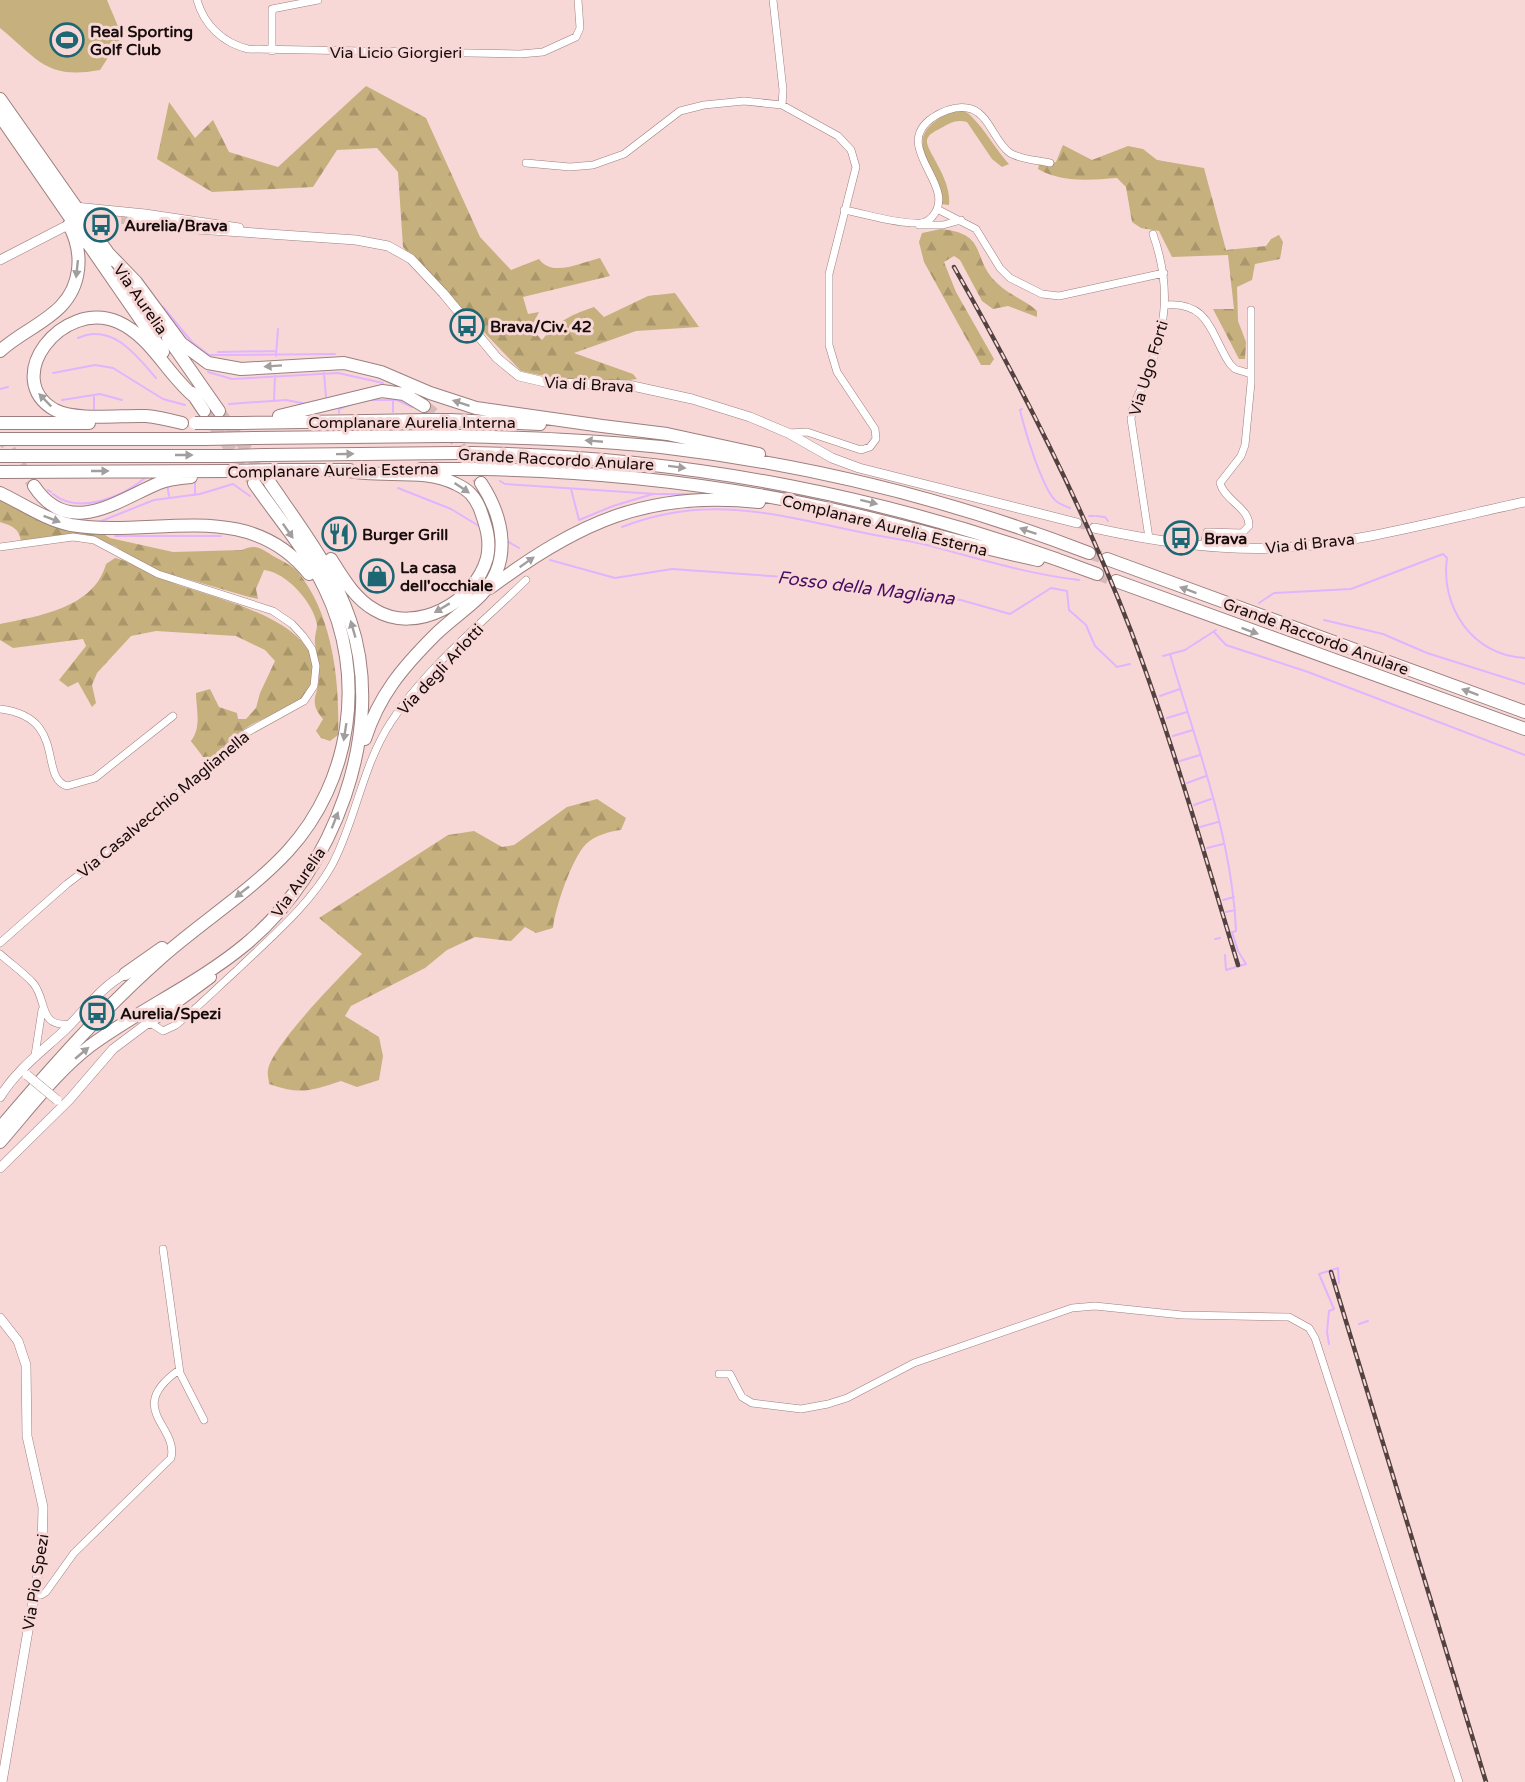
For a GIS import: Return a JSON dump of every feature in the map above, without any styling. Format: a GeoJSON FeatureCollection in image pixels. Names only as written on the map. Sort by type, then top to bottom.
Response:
{"type":"FeatureCollection","features":[{"type":"Feature","properties":{"kind":"highway","name":"Via Aurelia"},"geometry":{"type":"LineString","coordinates":[[0,99],[219,411]]}},
{"type":"Feature","properties":{"kind":"highway","name":"Via Aurelia"},"geometry":{"type":"LineString","coordinates":[[0,116],[204,411]]}},
{"type":"Feature","properties":{"kind":"highway"},"geometry":{"type":"LineString","coordinates":[[2,348],[62,307],[75,285],[78,269],[74,235],[31,160]]}},
{"type":"Feature","properties":{"kind":"highway"},"geometry":{"type":"LineString","coordinates":[[109,255],[131,276],[181,343],[208,363],[232,369],[323,363],[351,364],[381,372],[430,393],[476,408],[602,426]]}},
{"type":"Feature","properties":{"kind":"highway"},"geometry":{"type":"LineString","coordinates":[[182,423],[153,417],[75,415],[53,409],[43,400],[34,384],[33,369],[38,353],[49,338],[68,323],[87,317],[105,318],[123,325],[144,340],[181,385],[196,398]]}},
{"type":"Feature","properties":{"kind":"highway"},"geometry":{"type":"LineString","coordinates":[[248,423],[382,391],[404,394],[424,406]]}},
{"type":"Feature","properties":{"kind":"highway","name":"Complanare Aurelia Interna"},"geometry":{"type":"LineString","coordinates":[[0,423],[450,420],[602,426],[668,434],[789,462],[818,472]]}},
{"type":"Feature","properties":{"kind":"highway","name":"Grande Raccordo Anulare"},"geometry":{"type":"LineString","coordinates":[[0,439],[461,436],[571,439],[660,447],[818,472],[887,488],[1000,522],[1089,553]]}},
{"type":"Feature","properties":{"kind":"highway","name":"Grande Raccordo Anulare"},"geometry":{"type":"LineString","coordinates":[[0,456],[472,453],[641,462],[785,483],[923,516],[1092,572]]}},
{"type":"Feature","properties":{"kind":"highway","name":"Complanare Aurelia Esterna"},"geometry":{"type":"LineString","coordinates":[[0,472],[482,469],[560,471],[654,479],[736,490],[820,506],[977,548],[1092,572]]}},
{"type":"Feature","properties":{"kind":"highway"},"geometry":{"type":"LineString","coordinates":[[285,505],[307,526],[359,597],[375,610],[394,618],[424,617],[455,601],[478,577],[489,548],[483,517],[473,496],[446,480],[424,476],[371,475],[344,470]]}},
{"type":"Feature","properties":{"kind":"highway"},"geometry":{"type":"LineString","coordinates":[[34,486],[58,507],[87,513],[107,508],[164,482],[224,471]]}},
{"type":"Feature","properties":{"kind":"highway","name":"Via Aurelia"},"geometry":{"type":"LineString","coordinates":[[0,1128],[114,1001],[279,860],[317,812],[332,781],[342,750],[349,692],[345,648],[325,589],[254,483]]}},
{"type":"Feature","properties":{"kind":"highway","name":"Via Aurelia"},"geometry":{"type":"LineString","coordinates":[[0,1142],[69,1065],[89,1047],[222,962],[254,937],[292,897],[326,842],[344,796],[361,719],[362,683],[359,654],[351,622],[338,588],[314,547],[270,483]]}},
{"type":"Feature","properties":{"kind":"highway"},"geometry":{"type":"LineString","coordinates":[[479,596],[493,577],[502,548],[498,516],[481,483]]}},
{"type":"Feature","properties":{"kind":"highway"},"geometry":{"type":"LineString","coordinates":[[0,492],[37,512],[69,524],[228,527],[249,532],[275,543],[302,565],[318,587],[332,624],[349,692]]}},
{"type":"Feature","properties":{"kind":"highway"},"geometry":{"type":"LineString","coordinates":[[344,796],[382,696],[436,633],[479,596],[562,539],[598,521],[642,507],[667,503],[735,499],[803,508],[820,506]]}},
{"type":"Feature","properties":{"kind":"highway","name":"Grande Raccordo Anulare"},"geometry":{"type":"LineString","coordinates":[[1107,559],[1525,712]]}},
{"type":"Feature","properties":{"kind":"highway","name":"Grande Raccordo Anulare"},"geometry":{"type":"LineString","coordinates":[[1116,581],[1525,729]]}},
{"type":"Feature","properties":{"kind":"highway"},"geometry":{"type":"LineString","coordinates":[[125,974],[192,932]]}},
{"type":"Feature","properties":{"kind":"highway"},"geometry":{"type":"LineString","coordinates":[[149,1022],[197,989],[222,962]]}},
{"type":"Feature","properties":{"kind":"street","name":"Via Licio Giorgieri"},"geometry":{"type":"LineString","coordinates":[[197,0],[208,23],[228,42],[248,49],[540,52],[578,36],[580,28],[578,0]]}},
{"type":"Feature","properties":{"kind":"street"},"geometry":{"type":"LineString","coordinates":[[272,51],[272,9],[318,0]]}},
{"type":"Feature","properties":{"kind":"street"},"geometry":{"type":"LineString","coordinates":[[773,0],[783,94],[782,105]]}},
{"type":"Feature","properties":{"kind":"street"},"geometry":{"type":"LineString","coordinates":[[526,163],[570,167],[593,165],[624,154],[680,111],[730,102],[782,105],[838,136],[851,150],[856,167],[830,274],[830,351],[837,372],[875,429],[876,439],[870,447],[861,450],[807,432],[788,434]]}},
{"type":"Feature","properties":{"kind":"street"},"geometry":{"type":"LineString","coordinates":[[914,224],[927,220],[937,209],[936,187],[921,154],[918,138],[924,125],[942,112],[958,108],[971,109],[980,114],[1000,143],[1011,153],[1026,159],[1050,163]]}},
{"type":"Feature","properties":{"kind":"street"},"geometry":{"type":"LineString","coordinates":[[75,207],[234,226],[252,234]]}},
{"type":"Feature","properties":{"kind":"street"},"geometry":{"type":"LineString","coordinates":[[937,209],[976,229],[1008,277],[1047,295],[1069,294],[1164,273]]}},
{"type":"Feature","properties":{"kind":"street"},"geometry":{"type":"LineString","coordinates":[[844,210],[925,226],[961,220]]}},
{"type":"Feature","properties":{"kind":"street","name":"Via di Brava"},"geometry":{"type":"LineString","coordinates":[[135,220],[252,234],[356,240],[394,248],[411,259],[443,293],[497,358],[519,376],[549,383],[628,385],[651,389],[733,411],[788,434],[832,458],[859,468],[1077,523]]}},
{"type":"Feature","properties":{"kind":"street"},"geometry":{"type":"LineString","coordinates":[[0,260],[64,227]]}},
{"type":"Feature","properties":{"kind":"street","name":"Via Ugo Forti"},"geometry":{"type":"LineString","coordinates":[[1149,538],[1131,419],[1133,406],[1150,368],[1166,305],[1164,273],[1153,234]]}},
{"type":"Feature","properties":{"kind":"street","name":"Via Ugo Forti"},"geometry":{"type":"LineString","coordinates":[[1166,305],[1185,306],[1200,314],[1211,327],[1230,364],[1235,369],[1251,374]]}},
{"type":"Feature","properties":{"kind":"street"},"geometry":{"type":"LineString","coordinates":[[1204,545],[1207,532],[1242,533],[1249,526],[1248,517],[1222,488],[1220,482],[1244,449],[1251,374],[1251,310]]}},
{"type":"Feature","properties":{"kind":"street","name":"Via di Brava"},"geometry":{"type":"LineString","coordinates":[[1094,528],[1204,545],[1267,548],[1340,541],[1525,502]]}},
{"type":"Feature","properties":{"kind":"street","name":"Via Casalvecchio Maglianella"},"geometry":{"type":"LineString","coordinates":[[0,548],[59,538],[94,540],[158,574],[251,603],[279,615],[292,624],[308,642],[316,660],[316,672],[314,686],[304,701],[246,733],[135,832],[67,884],[0,943]]}},
{"type":"Feature","properties":{"kind":"street","name":"Via degli Arlotti"},"geometry":{"type":"LineString","coordinates":[[149,1022],[163,1031],[174,1027],[285,924],[308,898],[336,857],[373,756],[400,708],[420,685],[526,580]]}},
{"type":"Feature","properties":{"kind":"street"},"geometry":{"type":"LineString","coordinates":[[0,709],[24,713],[36,722],[46,737],[57,779],[67,786],[95,778],[173,716]]}},
{"type":"Feature","properties":{"kind":"street"},"geometry":{"type":"LineString","coordinates":[[0,954],[33,984],[39,993],[42,1007],[35,1055]]}},
{"type":"Feature","properties":{"kind":"street"},"geometry":{"type":"LineString","coordinates":[[0,1097],[35,1055],[71,1024],[103,990],[125,974]]}},
{"type":"Feature","properties":{"kind":"street"},"geometry":{"type":"LineString","coordinates":[[42,1007],[52,1022],[71,1024]]}},
{"type":"Feature","properties":{"kind":"street"},"geometry":{"type":"LineString","coordinates":[[0,1168],[113,1049],[149,1022]]}},
{"type":"Feature","properties":{"kind":"street"},"geometry":{"type":"LineString","coordinates":[[23,1072],[60,1103]]}},
{"type":"Feature","properties":{"kind":"street"},"geometry":{"type":"LineString","coordinates":[[163,1249],[179,1370],[186,1389],[204,1420]]}},
{"type":"Feature","properties":{"kind":"street"},"geometry":{"type":"LineString","coordinates":[[719,1374],[730,1374],[742,1397],[752,1403],[801,1409],[847,1398],[914,1363],[1072,1308],[1095,1306],[1182,1315],[1289,1317],[1309,1328],[1315,1338],[1459,1782]]}},
{"type":"Feature","properties":{"kind":"street","name":"Via Pio Spezi"},"geometry":{"type":"LineString","coordinates":[[0,1318],[20,1344],[27,1370],[28,1444],[42,1498],[44,1521],[2,1782]]}},
{"type":"Feature","properties":{"kind":"street"},"geometry":{"type":"LineString","coordinates":[[33,1596],[41,1596],[46,1592],[74,1553],[172,1456],[155,1401],[160,1387],[179,1370]]}},
{"type":"Feature","properties":{"kind":"green space","name":"Real Sporting Golf Club"},"geometry":{"type":"Polygon","coordinates":[[[0,0],[107,0],[122,36],[100,70],[67,72],[55,69],[34,58],[0,28],[0,0]]]}},
{"type":"Feature","properties":{"kind":"green space"},"geometry":{"type":"Polygon","coordinates":[[[366,86],[426,118],[480,237],[511,270],[539,259],[545,265],[559,268],[600,258],[610,276],[523,297],[528,314],[539,312],[531,328],[542,340],[559,323],[594,307],[604,317],[648,296],[675,293],[699,327],[636,331],[574,353],[633,374],[637,379],[608,382],[578,381],[521,371],[403,247],[398,172],[377,148],[337,150],[313,187],[212,192],[157,159],[169,102],[195,138],[213,120],[229,152],[278,167],[366,86]]]}},
{"type":"Feature","properties":{"kind":"green space"},"geometry":{"type":"Polygon","coordinates":[[[963,110],[975,120],[1009,164],[1002,167],[992,159],[967,122],[953,122],[931,134],[927,145],[943,175],[949,195],[949,205],[941,204],[940,193],[923,151],[925,132],[936,120],[947,114],[963,110]]]}},
{"type":"Feature","properties":{"kind":"green space"},"geometry":{"type":"Polygon","coordinates":[[[1063,145],[1092,160],[1128,146],[1143,149],[1157,160],[1204,168],[1226,250],[1266,246],[1271,239],[1279,235],[1283,242],[1280,259],[1255,264],[1252,280],[1237,287],[1238,321],[1246,342],[1245,359],[1239,359],[1213,309],[1234,309],[1228,255],[1172,257],[1159,231],[1141,228],[1132,222],[1126,187],[1117,178],[1066,179],[1038,169],[1039,164],[1056,162],[1063,145]]]}},
{"type":"Feature","properties":{"kind":"green space"},"geometry":{"type":"Polygon","coordinates":[[[941,229],[967,236],[977,249],[984,266],[998,284],[1037,311],[1037,317],[1008,306],[993,309],[982,301],[960,260],[954,256],[944,262],[956,292],[994,359],[990,365],[981,365],[924,262],[919,242],[922,233],[941,229]]]}},
{"type":"Feature","properties":{"kind":"green space"},"geometry":{"type":"Polygon","coordinates":[[[0,500],[57,528],[100,532],[110,538],[173,552],[242,550],[255,547],[263,549],[293,567],[310,589],[327,629],[338,694],[338,735],[330,741],[321,738],[316,731],[323,719],[318,713],[315,702],[319,683],[315,641],[317,625],[311,607],[290,582],[264,570],[256,589],[258,599],[146,567],[115,546],[94,539],[59,535],[21,541],[19,533],[14,528],[0,522],[0,500]]]}},
{"type":"Feature","properties":{"kind":"green space"},"geometry":{"type":"Polygon","coordinates":[[[115,558],[173,583],[239,605],[287,629],[304,645],[313,663],[311,685],[306,693],[291,706],[243,730],[212,757],[203,757],[191,741],[198,718],[196,693],[210,689],[219,707],[237,713],[238,719],[246,719],[256,708],[260,693],[275,661],[265,650],[236,636],[156,631],[131,636],[97,673],[92,685],[96,703],[92,707],[78,682],[68,687],[59,680],[86,646],[83,639],[13,648],[0,640],[0,624],[48,613],[77,600],[90,591],[100,579],[106,564],[115,558]]]}},
{"type":"Feature","properties":{"kind":"green space"},"geometry":{"type":"Polygon","coordinates":[[[597,799],[626,818],[621,830],[593,839],[586,844],[575,860],[557,908],[553,928],[536,933],[525,927],[511,941],[475,937],[447,950],[425,968],[351,1006],[345,1016],[379,1037],[383,1056],[379,1080],[357,1087],[341,1081],[297,1091],[269,1084],[268,1070],[282,1044],[362,954],[319,918],[448,835],[474,831],[502,847],[514,845],[567,807],[597,799]]]}},
{"type":"Feature","properties":{"kind":"waterway"},"geometry":{"type":"LineString","coordinates":[[163,307],[192,342],[209,355],[335,354]]}},
{"type":"Feature","properties":{"kind":"waterway"},"geometry":{"type":"LineString","coordinates":[[276,356],[278,329]]}},
{"type":"Feature","properties":{"kind":"waterway"},"geometry":{"type":"LineString","coordinates":[[78,338],[90,334],[102,334],[113,338],[132,351],[156,378]]}},
{"type":"Feature","properties":{"kind":"waterway"},"geometry":{"type":"LineString","coordinates":[[218,352],[276,351]]}},
{"type":"Feature","properties":{"kind":"waterway","name":"Fosso della Magliana"},"geometry":{"type":"LineString","coordinates":[[53,373],[95,365],[113,368],[163,399],[185,405]]}},
{"type":"Feature","properties":{"kind":"waterway"},"geometry":{"type":"LineString","coordinates":[[208,372],[232,379],[338,373],[383,383]]}},
{"type":"Feature","properties":{"kind":"waterway"},"geometry":{"type":"LineString","coordinates":[[324,373],[326,397]]}},
{"type":"Feature","properties":{"kind":"waterway"},"geometry":{"type":"LineString","coordinates":[[274,401],[275,376]]}},
{"type":"Feature","properties":{"kind":"waterway","name":"Fosso della Magliana"},"geometry":{"type":"LineString","coordinates":[[0,389],[8,387]]}},
{"type":"Feature","properties":{"kind":"waterway"},"geometry":{"type":"LineString","coordinates":[[62,400],[100,394],[122,400]]}},
{"type":"Feature","properties":{"kind":"waterway"},"geometry":{"type":"LineString","coordinates":[[94,397],[94,409]]}},
{"type":"Feature","properties":{"kind":"waterway","name":"Fosso della Magliana"},"geometry":{"type":"LineString","coordinates":[[229,404],[286,400],[307,404]]}},
{"type":"Feature","properties":{"kind":"waterway"},"geometry":{"type":"LineString","coordinates":[[372,400],[397,400],[412,407]]}},
{"type":"Feature","properties":{"kind":"waterway"},"geometry":{"type":"LineString","coordinates":[[393,400],[393,412]]}},
{"type":"Feature","properties":{"kind":"waterway"},"geometry":{"type":"LineString","coordinates":[[339,413],[339,409],[352,404]]}},
{"type":"Feature","properties":{"kind":"waterway"},"geometry":{"type":"LineString","coordinates":[[1022,409],[1020,410],[1026,431],[1044,482],[1056,501],[1070,508]]}},
{"type":"Feature","properties":{"kind":"waterway"},"geometry":{"type":"LineString","coordinates":[[53,494],[75,503],[100,501],[125,491],[145,478]]}},
{"type":"Feature","properties":{"kind":"waterway"},"geometry":{"type":"LineString","coordinates":[[500,481],[505,484],[656,494],[710,494]]}},
{"type":"Feature","properties":{"kind":"waterway"},"geometry":{"type":"LineString","coordinates":[[195,483],[195,495]]}},
{"type":"Feature","properties":{"kind":"waterway"},"geometry":{"type":"LineString","coordinates":[[167,484],[169,496]]}},
{"type":"Feature","properties":{"kind":"waterway"},"geometry":{"type":"LineString","coordinates":[[99,522],[154,500],[200,494],[233,484],[250,496]]}},
{"type":"Feature","properties":{"kind":"waterway","name":"Fosso della Magliana"},"geometry":{"type":"LineString","coordinates":[[398,488],[451,509],[479,526]]}},
{"type":"Feature","properties":{"kind":"waterway"},"geometry":{"type":"LineString","coordinates":[[571,489],[579,520],[613,506],[653,494]]}},
{"type":"Feature","properties":{"kind":"waterway"},"geometry":{"type":"LineString","coordinates":[[622,527],[653,517],[684,511],[741,510],[915,542],[1020,569],[1079,580]]}},
{"type":"Feature","properties":{"kind":"waterway"},"geometry":{"type":"LineString","coordinates":[[1089,516],[1094,516]]}},
{"type":"Feature","properties":{"kind":"waterway"},"geometry":{"type":"LineString","coordinates":[[1096,516],[1105,517],[1108,521]]}},
{"type":"Feature","properties":{"kind":"waterway"},"geometry":{"type":"LineString","coordinates":[[115,536],[221,536]]}},
{"type":"Feature","properties":{"kind":"waterway","name":"Fosso della Magliana"},"geometry":{"type":"LineString","coordinates":[[505,540],[519,548]]}},
{"type":"Feature","properties":{"kind":"waterway","name":"Fosso della Magliana"},"geometry":{"type":"LineString","coordinates":[[1259,603],[1274,593],[1351,589],[1443,554],[1447,558],[1446,576],[1449,594],[1464,626],[1490,648],[1506,655],[1525,658]]}},
{"type":"Feature","properties":{"kind":"waterway","name":"Fosso della Magliana"},"geometry":{"type":"LineString","coordinates":[[550,560],[615,578],[672,569],[799,578],[893,594],[961,600],[1010,614],[1051,588],[1067,591],[1069,610],[1086,625],[1095,646],[1117,667],[1130,664]]}},
{"type":"Feature","properties":{"kind":"waterway"},"geometry":{"type":"LineString","coordinates":[[1324,620],[1383,634],[1427,653],[1525,684]]}},
{"type":"Feature","properties":{"kind":"waterway","name":"Fosso della Magliana"},"geometry":{"type":"LineString","coordinates":[[1163,656],[1185,650],[1216,630]]}},
{"type":"Feature","properties":{"kind":"waterway"},"geometry":{"type":"LineString","coordinates":[[1214,632],[1226,645],[1308,672],[1525,755]]}},
{"type":"Feature","properties":{"kind":"waterway"},"geometry":{"type":"LineString","coordinates":[[1170,654],[1211,791],[1228,860],[1236,931],[1233,932]]}},
{"type":"Feature","properties":{"kind":"waterway"},"geometry":{"type":"LineString","coordinates":[[1160,696],[1180,689]]}},
{"type":"Feature","properties":{"kind":"waterway"},"geometry":{"type":"LineString","coordinates":[[1167,718],[1187,712]]}},
{"type":"Feature","properties":{"kind":"waterway"},"geometry":{"type":"LineString","coordinates":[[1173,736],[1193,730]]}},
{"type":"Feature","properties":{"kind":"waterway"},"geometry":{"type":"LineString","coordinates":[[1180,761],[1200,755]]}},
{"type":"Feature","properties":{"kind":"waterway"},"geometry":{"type":"LineString","coordinates":[[1187,783],[1206,776]]}},
{"type":"Feature","properties":{"kind":"waterway"},"geometry":{"type":"LineString","coordinates":[[1194,805],[1211,799]]}},
{"type":"Feature","properties":{"kind":"waterway"},"geometry":{"type":"LineString","coordinates":[[1200,827],[1218,822]]}},
{"type":"Feature","properties":{"kind":"waterway"},"geometry":{"type":"LineString","coordinates":[[1207,848],[1223,844]]}},
{"type":"Feature","properties":{"kind":"waterway"},"geometry":{"type":"LineString","coordinates":[[1223,900],[1234,897]]}},
{"type":"Feature","properties":{"kind":"waterway"},"geometry":{"type":"LineString","coordinates":[[1226,912],[1235,910]]}},
{"type":"Feature","properties":{"kind":"waterway"},"geometry":{"type":"LineString","coordinates":[[1225,955],[1226,970],[1246,964],[1238,951],[1232,932]]}},
{"type":"Feature","properties":{"kind":"waterway"},"geometry":{"type":"LineString","coordinates":[[1215,939],[1220,938]]}},
{"type":"Feature","properties":{"kind":"waterway"},"geometry":{"type":"LineString","coordinates":[[1329,1344],[1327,1332],[1329,1311],[1334,1309],[1319,1274],[1338,1268],[1339,1283]]}},
{"type":"Feature","properties":{"kind":"waterway"},"geometry":{"type":"LineString","coordinates":[[1359,1324],[1368,1321]]}},
{"type":"Feature","properties":{"kind":"tunnel"},"geometry":{"type":"LineString","coordinates":[[81,222],[99,219],[135,220]]}},
{"type":"Feature","properties":{"kind":"tunnel"},"geometry":{"type":"LineString","coordinates":[[424,406],[449,431],[481,483]]}},
{"type":"Feature","properties":{"kind":"tunnel"},"geometry":{"type":"LineString","coordinates":[[204,411],[254,483]]}},
{"type":"Feature","properties":{"kind":"tunnel"},"geometry":{"type":"LineString","coordinates":[[219,411],[266,477]]}},
{"type":"Feature","properties":{"kind":"tunnel"},"geometry":{"type":"LineString","coordinates":[[0,435],[34,486]]}},
{"type":"Feature","properties":{"kind":"tunnel"},"geometry":{"type":"LineString","coordinates":[[1077,523],[1094,528]]}},
{"type":"Feature","properties":{"kind":"tunnel"},"geometry":{"type":"LineString","coordinates":[[1089,553],[1107,559]]}},
{"type":"Feature","properties":{"kind":"tunnel"},"geometry":{"type":"LineString","coordinates":[[1097,574],[1116,581]]}},
{"type":"Feature","properties":{"kind":"railway"},"geometry":{"type":"LineString","coordinates":[[954,267],[1049,446],[1112,584],[1160,713],[1238,965]]}},
{"type":"Feature","properties":{"kind":"railway"},"geometry":{"type":"LineString","coordinates":[[1331,1272],[1486,1782]]}},
{"type":"Feature","properties":{"kind":"place","name":"Real Sporting Golf Club"},"geometry":{"type":"Point","coordinates":[67,40]}},
{"type":"Feature","properties":{"kind":"place","name":"Aurelia/Brava"},"geometry":{"type":"Point","coordinates":[101,225]}},
{"type":"Feature","properties":{"kind":"place","name":"Brava/Civ. 42"},"geometry":{"type":"Point","coordinates":[467,326]}},
{"type":"Feature","properties":{"kind":"place","name":"Burger Grill"},"geometry":{"type":"Point","coordinates":[339,534]}},
{"type":"Feature","properties":{"kind":"place","name":"Brava"},"geometry":{"type":"Point","coordinates":[1181,538]}},
{"type":"Feature","properties":{"kind":"place","name":"La casa dell'occhiale"},"geometry":{"type":"Point","coordinates":[377,576]}},
{"type":"Feature","properties":{"kind":"place","name":"Aurelia/Spezi"},"geometry":{"type":"Point","coordinates":[97,1013]}}]}
